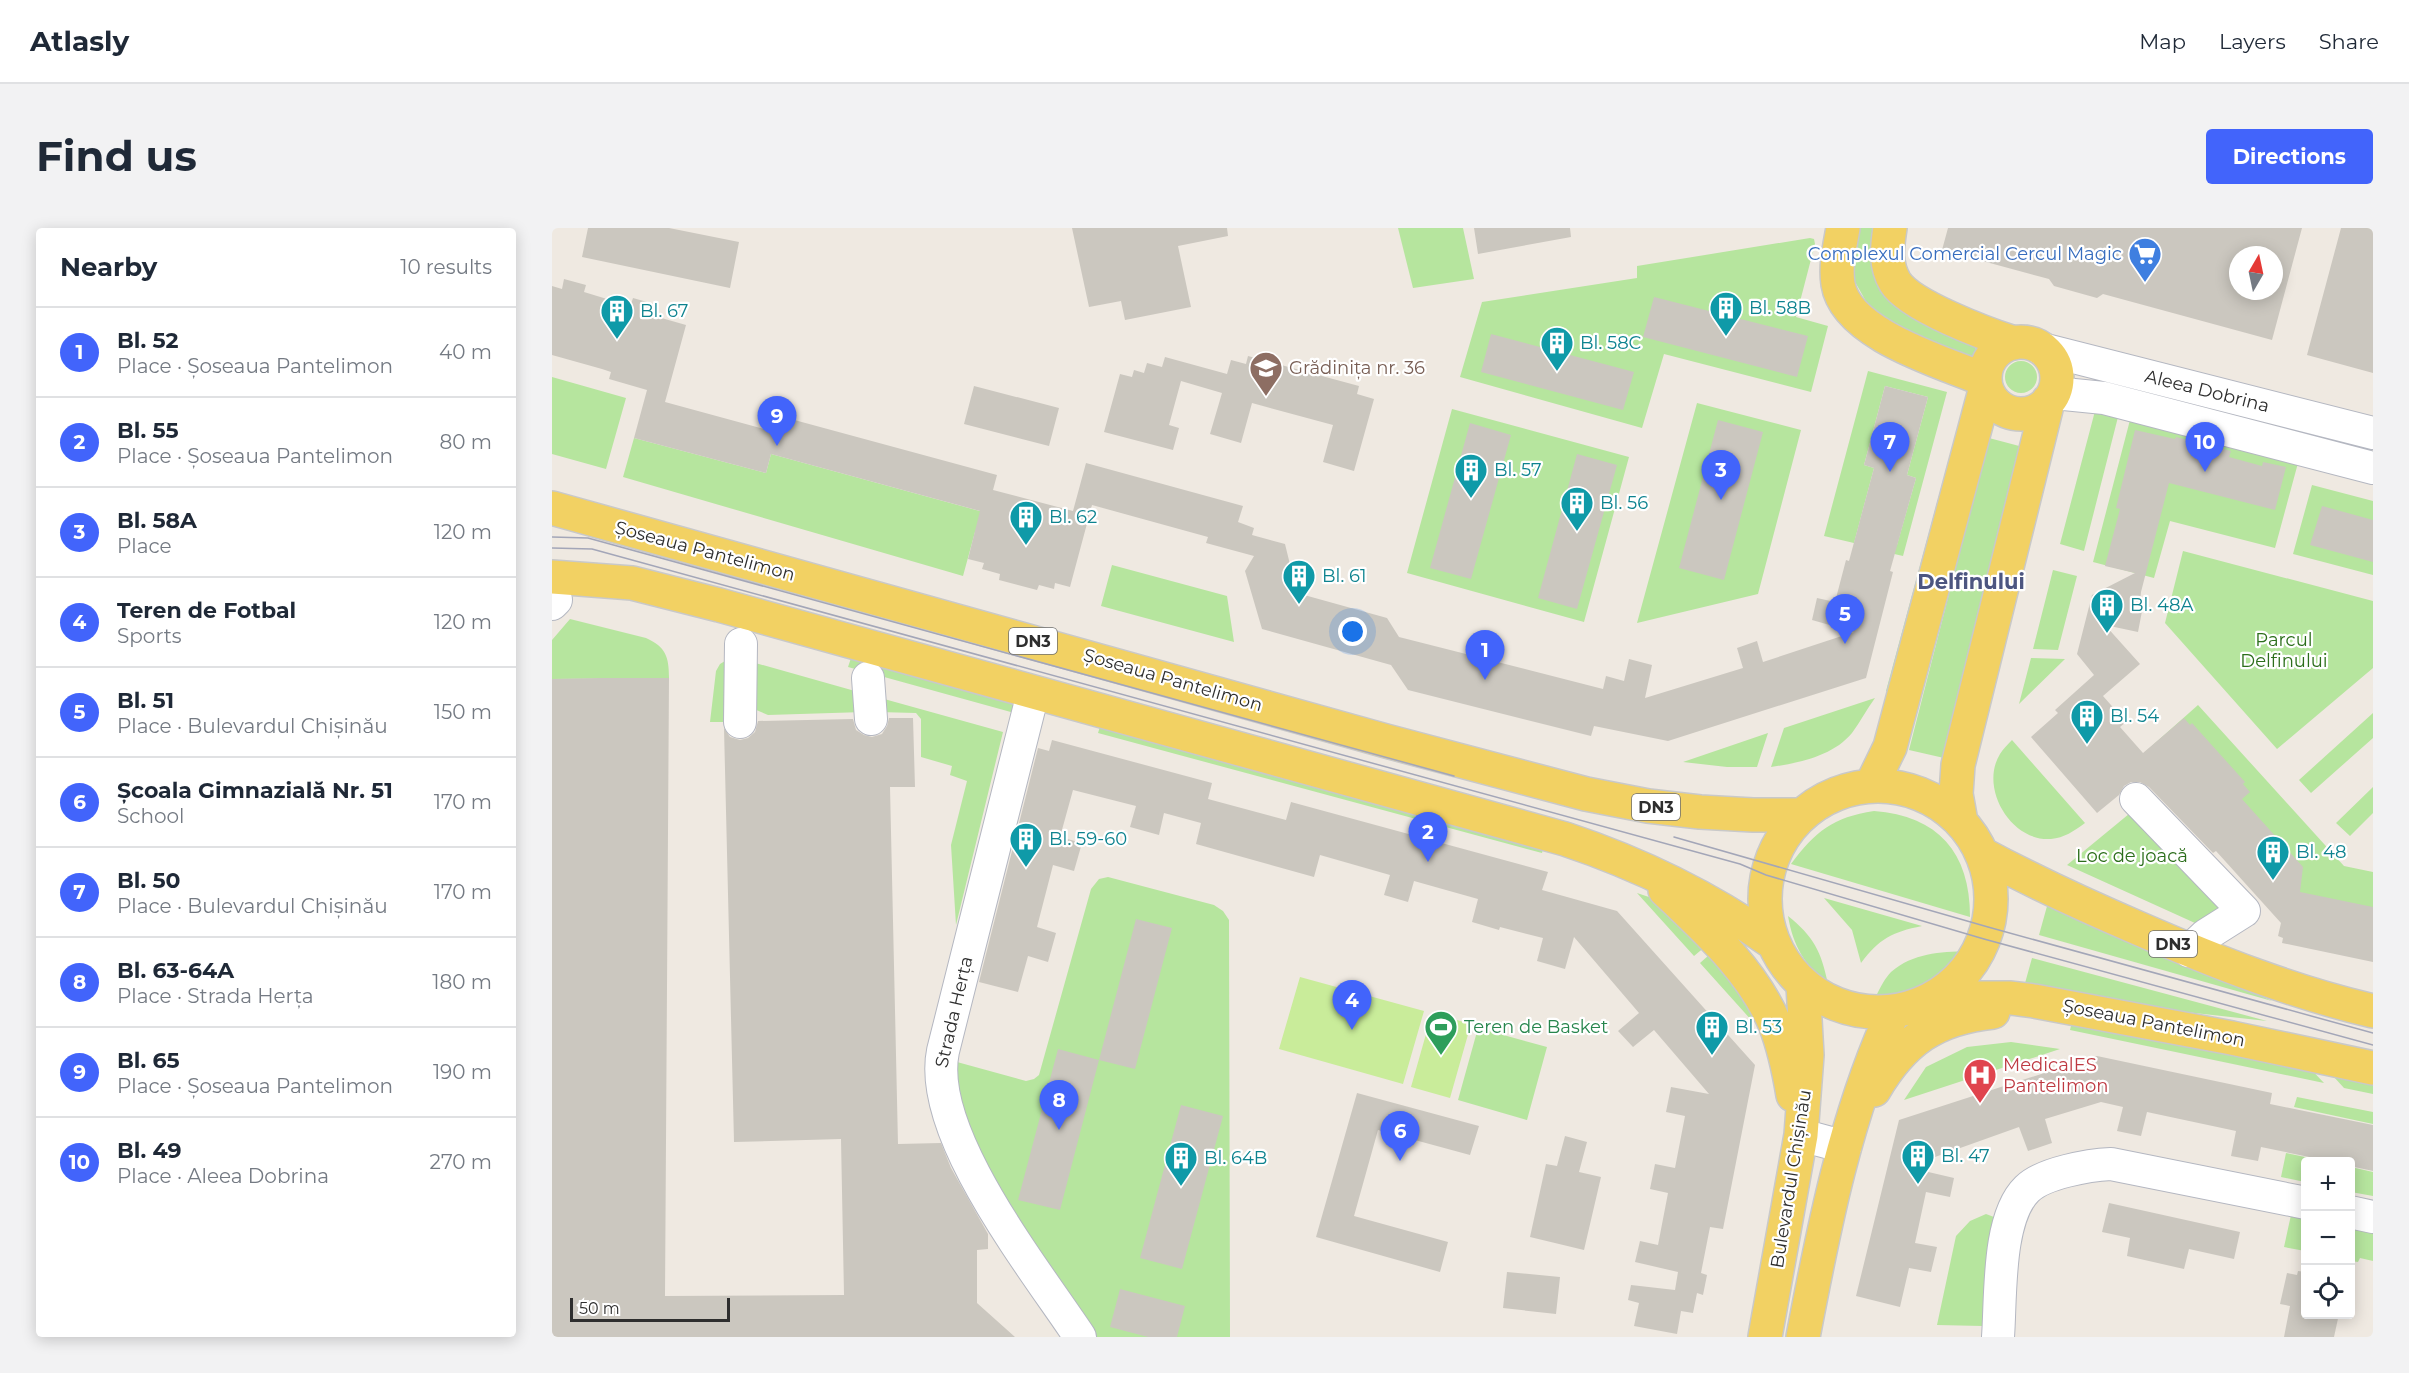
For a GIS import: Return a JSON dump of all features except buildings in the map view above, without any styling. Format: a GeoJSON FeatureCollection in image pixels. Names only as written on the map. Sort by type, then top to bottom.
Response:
{"type":"FeatureCollection","features":[{"type":"Feature","properties":{"kind":"main road"},"geometry":{"type":"LineString","coordinates":[[1843,228],[1837,267],[1838,285],[1845,302],[1858,319],[1893,340],[1986,383],[1998,406],[2014,413],[2034,412],[2051,397]]}},
{"type":"Feature","properties":{"kind":"main road"},"geometry":{"type":"LineString","coordinates":[[1890,228],[1887,250],[1889,267],[1896,284],[1911,296],[1941,313],[1981,331],[2028,346],[2055,368],[2057,382],[2051,397],[1959,765],[1956,794],[1961,822]]}},
{"type":"Feature","properties":{"kind":"main road"},"geometry":{"type":"LineString","coordinates":[[1871,786],[1890,747],[1986,383],[1987,368],[1994,355],[2003,347],[2028,346]]}},
{"type":"Feature","properties":{"kind":"main road","name":"Șoseaua Pantelimon"},"geometry":{"type":"LineString","coordinates":[[552,508],[1419,750],[1586,794],[1648,806],[1700,812],[1801,815]]}},
{"type":"Feature","properties":{"kind":"main road","name":"DN3"},"geometry":{"type":"LineString","coordinates":[[553,594],[632,583],[719,604],[1554,836],[1604,852],[1643,868],[1728,912],[1772,942]]}},
{"type":"Feature","properties":{"kind":"main road","name":"DN3"},"geometry":{"type":"LineString","coordinates":[[1871,786],[1906,789],[1923,795],[1939,804],[1961,822],[1982,854],[1990,885],[1991,908],[1984,939],[1964,973],[1934,998],[1893,1012],[1860,1011],[1837,1006],[1803,985],[1785,965],[1772,942],[1764,913],[1766,875],[1775,850],[1786,831],[1801,815],[1823,800],[1846,791],[1871,786]]}},
{"type":"Feature","properties":{"kind":"main road","name":"DN3"},"geometry":{"type":"LineString","coordinates":[[1982,854],[2044,887],[2189,951],[2273,983],[2326,1000],[2373,1011]]}},
{"type":"Feature","properties":{"kind":"main road"},"geometry":{"type":"LineString","coordinates":[[1643,868],[1719,941],[1764,1002],[1786,1057],[1801,1135]]}},
{"type":"Feature","properties":{"kind":"main road","name":"Bulevardul Chișinău"},"geometry":{"type":"LineString","coordinates":[[1765,1337],[1801,1135],[1807,1055],[1803,985]]}},
{"type":"Feature","properties":{"kind":"main road","name":"Șoseaua Pantelimon"},"geometry":{"type":"LineString","coordinates":[[1934,998],[2011,998],[2080,1009],[2373,1068]]}},
{"type":"Feature","properties":{"kind":"main road"},"geometry":{"type":"LineString","coordinates":[[1845,1148],[1870,1097],[1894,1059],[1912,1041],[1932,1028],[1953,1019],[1983,1013],[2039,1008],[2080,1009]]}},
{"type":"Feature","properties":{"kind":"main road"},"geometry":{"type":"LineString","coordinates":[[1803,1337],[1821,1242],[1845,1148],[1868,1070],[1893,1012]]}},
{"type":"Feature","properties":{"kind":"street","name":"Aleea Dobrina"},"geometry":{"type":"LineString","coordinates":[[2028,346],[2373,433]]}},
{"type":"Feature","properties":{"kind":"street","name":"Aleea Dobrina"},"geometry":{"type":"LineString","coordinates":[[2051,397],[2104,398],[2373,468]]}},
{"type":"Feature","properties":{"kind":"street"},"geometry":{"type":"LineString","coordinates":[[740,722],[741,644]]}},
{"type":"Feature","properties":{"kind":"street"},"geometry":{"type":"LineString","coordinates":[[868,678],[871,719]]}},
{"type":"Feature","properties":{"kind":"street","name":"Strada Herța"},"geometry":{"type":"LineString","coordinates":[[1033,693],[943,1051],[940,1072],[948,1113],[964,1154],[991,1203],[1080,1337]]}},
{"type":"Feature","properties":{"kind":"street"},"geometry":{"type":"LineString","coordinates":[[2136,799],[2244,911],[2206,935],[2189,951]]}},
{"type":"Feature","properties":{"kind":"street"},"geometry":{"type":"LineString","coordinates":[[1801,1135],[1845,1148]]}},
{"type":"Feature","properties":{"kind":"street"},"geometry":{"type":"LineString","coordinates":[[1998,1337],[2008,1227],[2016,1204],[2028,1188],[2048,1178],[2098,1164],[2111,1164],[2301,1202]]}},
{"type":"Feature","properties":{"kind":"street"},"geometry":{"type":"LineString","coordinates":[[2355,1213],[2373,1217]]}},
{"type":"Feature","properties":{"kind":"green space"},"geometry":{"type":"Polygon","coordinates":[[[1398,228],[1463,228],[1474,279],[1413,288],[1398,228]]]}},
{"type":"Feature","properties":{"kind":"green space"},"geometry":{"type":"Polygon","coordinates":[[[1854,228],[1878,228],[1876,280],[1892,303],[1972,343],[1978,352],[1974,360],[1970,361],[1873,314],[1854,280],[1851,242],[1854,228]]]}},
{"type":"Feature","properties":{"kind":"green space"},"geometry":{"type":"Polygon","coordinates":[[[1814,239],[1815,244],[1796,317],[1828,326],[1811,392],[1664,354],[1642,428],[1460,377],[1482,302],[1637,278],[1637,266],[1814,239]]]}},
{"type":"Feature","properties":{"kind":"green space"},"geometry":{"type":"Polygon","coordinates":[[[2021,361],[2033,365],[2037,377],[2033,389],[2021,393],[2009,389],[2005,377],[2009,365],[2021,361]]]}},
{"type":"Feature","properties":{"kind":"green space"},"geometry":{"type":"Polygon","coordinates":[[[1868,371],[1947,392],[1903,556],[1890,553],[1897,545],[1916,478],[1907,475],[1928,397],[1885,386],[1864,465],[1874,468],[1854,543],[1824,536],[1868,371]]]}},
{"type":"Feature","properties":{"kind":"green space"},"geometry":{"type":"Polygon","coordinates":[[[552,377],[626,398],[606,469],[552,454],[552,377]]]}},
{"type":"Feature","properties":{"kind":"green space"},"geometry":{"type":"Polygon","coordinates":[[[1697,403],[1801,430],[1758,594],[1637,623],[1697,403]]]}},
{"type":"Feature","properties":{"kind":"green space"},"geometry":{"type":"Polygon","coordinates":[[[1452,409],[1629,457],[1584,622],[1407,573],[1452,409]]]}},
{"type":"Feature","properties":{"kind":"green space"},"geometry":{"type":"Polygon","coordinates":[[[2095,411],[2118,417],[2084,551],[2060,544],[2095,411]]]}},
{"type":"Feature","properties":{"kind":"green space"},"geometry":{"type":"Polygon","coordinates":[[[1960,418],[1965,419],[1891,692],[1886,691],[1960,418]]]}},
{"type":"Feature","properties":{"kind":"green space"},"geometry":{"type":"Polygon","coordinates":[[[2130,420],[2298,463],[2275,548],[2170,521],[2154,578],[2093,562],[2130,420]]]}},
{"type":"Feature","properties":{"kind":"green space"},"geometry":{"type":"Polygon","coordinates":[[[634,438],[766,473],[771,454],[987,513],[975,532],[963,576],[623,477],[634,438]]]}},
{"type":"Feature","properties":{"kind":"green space"},"geometry":{"type":"Polygon","coordinates":[[[1989,438],[2023,447],[1944,758],[1909,750],[1989,438]]]}},
{"type":"Feature","properties":{"kind":"green space"},"geometry":{"type":"Polygon","coordinates":[[[2312,485],[2373,501],[2373,575],[2293,554],[2312,485]]]}},
{"type":"Feature","properties":{"kind":"green space","name":"Parcul Delfinului"},"geometry":{"type":"Polygon","coordinates":[[[2183,551],[2373,601],[2373,668],[2277,749],[2165,623],[2183,551]]]}},
{"type":"Feature","properties":{"kind":"green space"},"geometry":{"type":"Polygon","coordinates":[[[1112,565],[1227,596],[1234,642],[1101,606],[1112,565]]]}},
{"type":"Feature","properties":{"kind":"green space"},"geometry":{"type":"Polygon","coordinates":[[[2053,570],[2077,576],[2058,650],[2033,649],[2053,570]]]}},
{"type":"Feature","properties":{"kind":"green space"},"geometry":{"type":"Polygon","coordinates":[[[570,619],[653,641],[665,653],[669,678],[552,679],[552,640],[570,619]]]}},
{"type":"Feature","properties":{"kind":"green space"},"geometry":{"type":"Polygon","coordinates":[[[854,649],[1023,696],[1018,714],[848,667],[854,649]]]}},
{"type":"Feature","properties":{"kind":"green space"},"geometry":{"type":"Polygon","coordinates":[[[730,658],[723,722],[710,722],[716,671],[720,664],[730,658]]]}},
{"type":"Feature","properties":{"kind":"green space"},"geometry":{"type":"Polygon","coordinates":[[[2031,658],[2065,659],[2019,704],[2031,658]]]}},
{"type":"Feature","properties":{"kind":"green space"},"geometry":{"type":"Polygon","coordinates":[[[752,662],[862,693],[864,712],[768,715],[754,709],[752,662]]]}},
{"type":"Feature","properties":{"kind":"green space"},"geometry":{"type":"Polygon","coordinates":[[[877,697],[1003,732],[956,925],[951,845],[967,781],[950,775],[952,766],[921,757],[921,719],[916,713],[878,712],[877,697]]]}},
{"type":"Feature","properties":{"kind":"green space"},"geometry":{"type":"Polygon","coordinates":[[[1875,698],[1852,733],[1835,747],[1804,761],[1771,767],[1784,728],[1875,698]]]}},
{"type":"Feature","properties":{"kind":"green space"},"geometry":{"type":"Polygon","coordinates":[[[2198,705],[2344,866],[2373,872],[2373,952],[2135,761],[2198,705]]]}},
{"type":"Feature","properties":{"kind":"green space"},"geometry":{"type":"Polygon","coordinates":[[[2373,713],[2373,738],[2311,793],[2299,780],[2373,713]]]}},
{"type":"Feature","properties":{"kind":"green space"},"geometry":{"type":"Polygon","coordinates":[[[1103,717],[1546,838],[1542,853],[1098,733],[1103,717]]]}},
{"type":"Feature","properties":{"kind":"green space"},"geometry":{"type":"Polygon","coordinates":[[[1768,733],[1757,767],[1727,767],[1683,762],[1768,733]]]}},
{"type":"Feature","properties":{"kind":"green space"},"geometry":{"type":"Polygon","coordinates":[[[2012,740],[2085,823],[2065,836],[2051,839],[2036,838],[2023,832],[2012,822],[1996,797],[1993,782],[2000,754],[2012,740]]]}},
{"type":"Feature","properties":{"kind":"green space"},"geometry":{"type":"Polygon","coordinates":[[[2373,787],[2373,813],[2350,836],[2336,823],[2373,787]]]}},
{"type":"Feature","properties":{"kind":"green space","name":"Loc de joacă"},"geometry":{"type":"Polygon","coordinates":[[[2135,809],[2229,907],[2206,928],[2067,865],[2135,809]]]}},
{"type":"Feature","properties":{"kind":"green space"},"geometry":{"type":"Polygon","coordinates":[[[1874,811],[1896,814],[1916,821],[1932,830],[1946,842],[1956,856],[1964,874],[1969,894],[1970,917],[1791,864],[1808,843],[1826,828],[1847,817],[1874,811]]]}},
{"type":"Feature","properties":{"kind":"green space"},"geometry":{"type":"Polygon","coordinates":[[[1108,877],[1214,905],[1223,911],[1229,920],[1230,1337],[1094,1337],[973,1154],[955,1068],[957,1062],[1026,1081],[1039,1075],[1091,889],[1099,879],[1108,877]]]}},
{"type":"Feature","properties":{"kind":"green space"},"geometry":{"type":"Polygon","coordinates":[[[1637,893],[1676,906],[1712,941],[1694,956],[1637,893]]]}},
{"type":"Feature","properties":{"kind":"green space"},"geometry":{"type":"Polygon","coordinates":[[[1824,898],[1922,926],[1894,934],[1880,942],[1861,963],[1852,930],[1824,898]]]}},
{"type":"Feature","properties":{"kind":"green space"},"geometry":{"type":"Polygon","coordinates":[[[2049,899],[2272,1001],[2039,935],[2049,899]]]}},
{"type":"Feature","properties":{"kind":"green space"},"geometry":{"type":"Polygon","coordinates":[[[1788,916],[1804,931],[1815,946],[1828,984],[1812,969],[1801,954],[1788,916]]]}},
{"type":"Feature","properties":{"kind":"green space"},"geometry":{"type":"Polygon","coordinates":[[[1718,947],[1745,982],[1753,1022],[1700,963],[1718,947]]]}},
{"type":"Feature","properties":{"kind":"green space"},"geometry":{"type":"Polygon","coordinates":[[[1967,951],[1947,973],[1928,987],[1906,994],[1876,996],[1891,972],[1908,961],[1937,953],[1967,951]]]}},
{"type":"Feature","properties":{"kind":"green space"},"geometry":{"type":"Polygon","coordinates":[[[2032,958],[2267,1021],[2022,994],[2032,958]]]}},
{"type":"Feature","properties":{"kind":"green space"},"geometry":{"type":"Polygon","coordinates":[[[1300,977],[1424,1011],[1403,1084],[1279,1049],[1300,977]]]}},
{"type":"Feature","properties":{"kind":"green space","name":"Teren de Basket"},"geometry":{"type":"Polygon","coordinates":[[[1432,1013],[1471,1024],[1450,1098],[1411,1087],[1432,1013]]]}},
{"type":"Feature","properties":{"kind":"green space"},"geometry":{"type":"Polygon","coordinates":[[[2074,1014],[2304,1062],[2324,1083],[2070,1030],[2074,1014]]]}},
{"type":"Feature","properties":{"kind":"green space"},"geometry":{"type":"Polygon","coordinates":[[[1478,1028],[1547,1047],[1527,1120],[1458,1100],[1478,1028]]]}},
{"type":"Feature","properties":{"kind":"green space"},"geometry":{"type":"Polygon","coordinates":[[[2011,1042],[2060,1049],[1904,1100],[1926,1067],[1967,1047],[2011,1042]]]}},
{"type":"Feature","properties":{"kind":"green space"},"geometry":{"type":"Polygon","coordinates":[[[2323,1065],[2373,1076],[2373,1094],[2344,1088],[2323,1065]]]}},
{"type":"Feature","properties":{"kind":"green space"},"geometry":{"type":"Polygon","coordinates":[[[2297,1097],[2373,1112],[2373,1124],[2294,1107],[2297,1097]]]}},
{"type":"Feature","properties":{"kind":"green space"},"geometry":{"type":"Polygon","coordinates":[[[2286,1153],[2305,1157],[2301,1157],[2301,1181],[2281,1177],[2286,1153]]]}},
{"type":"Feature","properties":{"kind":"green space"},"geometry":{"type":"Polygon","coordinates":[[[2355,1168],[2373,1172],[2373,1196],[2355,1193],[2355,1168]]]}},
{"type":"Feature","properties":{"kind":"green space"},"geometry":{"type":"Polygon","coordinates":[[[1986,1214],[1994,1217],[1994,1223],[1983,1326],[1937,1325],[1956,1236],[1970,1221],[1986,1214]]]}},
{"type":"Feature","properties":{"kind":"green space"},"geometry":{"type":"Polygon","coordinates":[[[2291,1215],[2301,1217],[2301,1250],[2284,1247],[2291,1215]]]}},
{"type":"Feature","properties":{"kind":"green space"},"geometry":{"type":"Polygon","coordinates":[[[2355,1229],[2373,1233],[2373,1261],[2360,1258],[2358,1262],[2355,1262],[2355,1229]]]}},
{"type":"Feature","properties":{"kind":"tram line"},"geometry":{"type":"LineString","coordinates":[[552,537],[588,538],[1454,776]]}},
{"type":"Feature","properties":{"kind":"tram line"},"geometry":{"type":"LineString","coordinates":[[552,548],[592,549],[1740,864],[1766,875],[1984,939],[2373,1045]]}},
{"type":"Feature","properties":{"kind":"tram line"},"geometry":{"type":"LineString","coordinates":[[1674,837],[1988,927],[2373,1033]]}},
{"type":"Feature","properties":{"kind":"place","name":"Complexul Comercial Cercul Magic"},"geometry":{"type":"Point","coordinates":[2145,283]}},
{"type":"Feature","properties":{"kind":"place","name":"Bl. 58B"},"geometry":{"type":"Point","coordinates":[1726,337]}},
{"type":"Feature","properties":{"kind":"place","name":"Bl. 67"},"geometry":{"type":"Point","coordinates":[617,340]}},
{"type":"Feature","properties":{"kind":"place","name":"Bl. 58C"},"geometry":{"type":"Point","coordinates":[1557,372]}},
{"type":"Feature","properties":{"kind":"place","name":"Grădinița nr. 36"},"geometry":{"type":"Point","coordinates":[1266,397]}},
{"type":"Feature","properties":{"kind":"place","name":"Bl. 65"},"geometry":{"type":"Point","coordinates":[777,446]}},
{"type":"Feature","properties":{"kind":"place","name":"Bl. 50"},"geometry":{"type":"Point","coordinates":[1890,472]}},
{"type":"Feature","properties":{"kind":"place","name":"Bl. 49"},"geometry":{"type":"Point","coordinates":[2205,472]}},
{"type":"Feature","properties":{"kind":"place","name":"Bl. 57"},"geometry":{"type":"Point","coordinates":[1471,499]}},
{"type":"Feature","properties":{"kind":"place","name":"Bl. 58A"},"geometry":{"type":"Point","coordinates":[1721,500]}},
{"type":"Feature","properties":{"kind":"place","name":"Bl. 56"},"geometry":{"type":"Point","coordinates":[1577,532]}},
{"type":"Feature","properties":{"kind":"place","name":"Bl. 62"},"geometry":{"type":"Point","coordinates":[1026,546]}},
{"type":"Feature","properties":{"kind":"place","name":"Bl. 61"},"geometry":{"type":"Point","coordinates":[1299,605]}},
{"type":"Feature","properties":{"kind":"place","name":"Bl. 48A"},"geometry":{"type":"Point","coordinates":[2107,634]}},
{"type":"Feature","properties":{"kind":"place","name":"Bl. 51"},"geometry":{"type":"Point","coordinates":[1845,644]}},
{"type":"Feature","properties":{"kind":"place","name":"Bl. 52"},"geometry":{"type":"Point","coordinates":[1485,680]}},
{"type":"Feature","properties":{"kind":"place","name":"Bl. 54"},"geometry":{"type":"Point","coordinates":[2087,745]}},
{"type":"Feature","properties":{"kind":"place","name":"Bl. 55"},"geometry":{"type":"Point","coordinates":[1428,862]}},
{"type":"Feature","properties":{"kind":"place","name":"Bl. 59-60"},"geometry":{"type":"Point","coordinates":[1026,868]}},
{"type":"Feature","properties":{"kind":"place","name":"Bl. 48"},"geometry":{"type":"Point","coordinates":[2273,881]}},
{"type":"Feature","properties":{"kind":"place","name":"Teren de Fotbal"},"geometry":{"type":"Point","coordinates":[1352,1030]}},
{"type":"Feature","properties":{"kind":"place","name":"Teren de Basket"},"geometry":{"type":"Point","coordinates":[1441,1056]}},
{"type":"Feature","properties":{"kind":"place","name":"Bl. 53"},"geometry":{"type":"Point","coordinates":[1712,1056]}},
{"type":"Feature","properties":{"kind":"place","name":"MedicalES Pantelimon"},"geometry":{"type":"Point","coordinates":[1980,1104]}},
{"type":"Feature","properties":{"kind":"place","name":"Bl. 63-64A"},"geometry":{"type":"Point","coordinates":[1059,1130]}},
{"type":"Feature","properties":{"kind":"place","name":"Școala Gimnazială Nr. 51"},"geometry":{"type":"Point","coordinates":[1400,1161]}},
{"type":"Feature","properties":{"kind":"place","name":"Bl. 47"},"geometry":{"type":"Point","coordinates":[1918,1185]}},
{"type":"Feature","properties":{"kind":"place","name":"Bl. 64B"},"geometry":{"type":"Point","coordinates":[1181,1187]}},
{"type":"Feature","properties":{"kind":"district","name":"Delfinului"},"geometry":{"type":"Point","coordinates":[1971,581]}}]}
